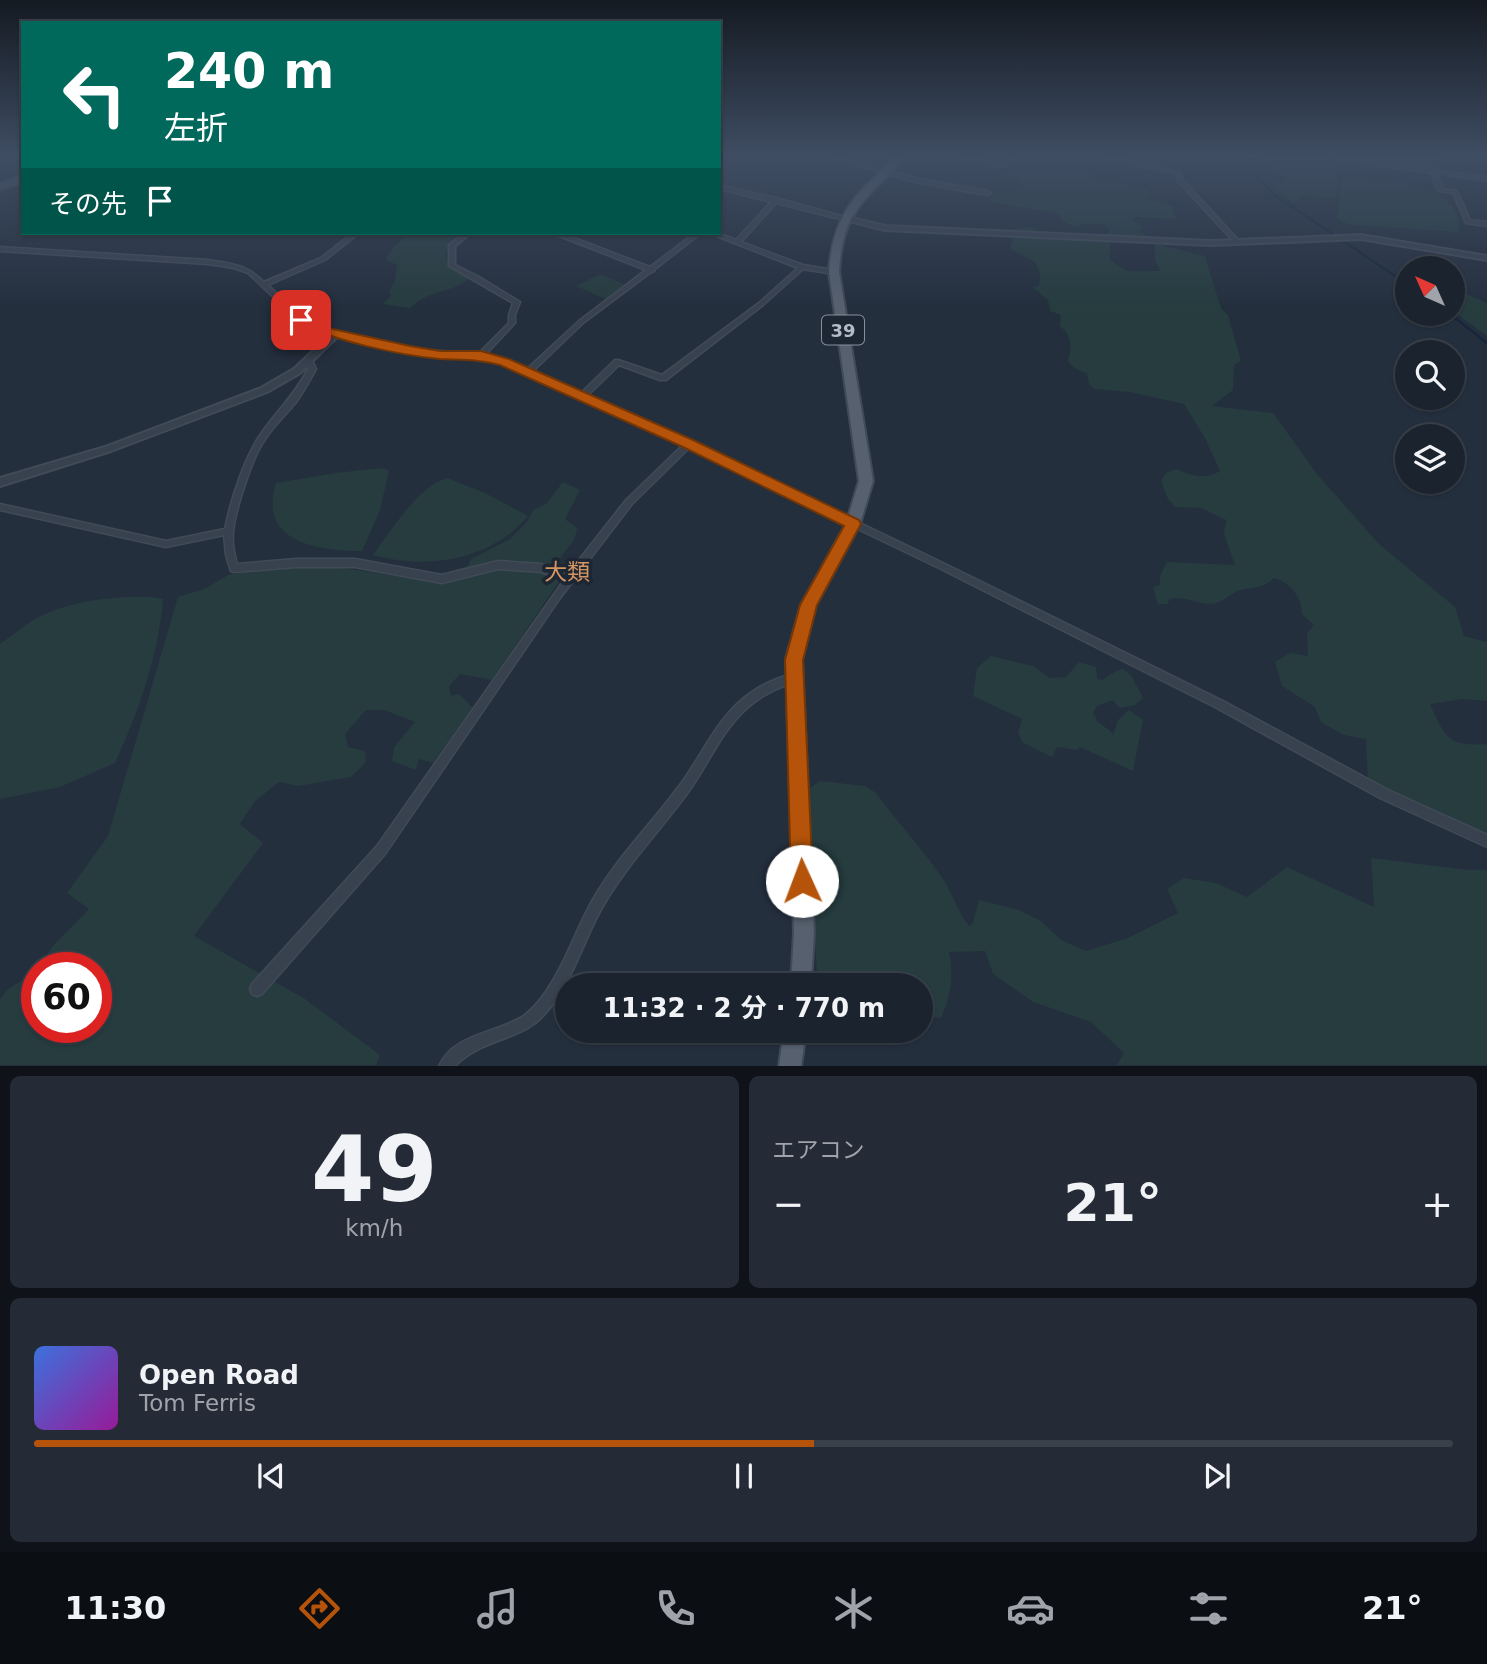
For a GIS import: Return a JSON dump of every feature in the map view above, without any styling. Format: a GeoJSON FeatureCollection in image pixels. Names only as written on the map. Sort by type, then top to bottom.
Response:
{"type":"FeatureCollection","features":[{"type":"Feature","properties":{"kind":"main road","name":"39"},"geometry":{"type":"LineString","coordinates":[[802,973],[804,933],[793,678],[799,635],[809,605],[853,524],[863,499],[866,474],[834,272],[835,243],[844,218],[853,208]]}},
{"type":"Feature","properties":{"kind":"main road"},"geometry":{"type":"LineString","coordinates":[[790,1066],[793,1043]]}},
{"type":"Feature","properties":{"kind":"street"},"geometry":{"type":"LineString","coordinates":[[737,242],[769,208]]}},
{"type":"Feature","properties":{"kind":"street"},"geometry":{"type":"LineString","coordinates":[[805,208],[885,228],[1211,243],[1375,237],[1487,258]]}},
{"type":"Feature","properties":{"kind":"street"},"geometry":{"type":"LineString","coordinates":[[1206,208],[1237,242]]}},
{"type":"Feature","properties":{"kind":"street"},"geometry":{"type":"LineString","coordinates":[[1462,208],[1468,222],[1487,225]]}},
{"type":"Feature","properties":{"kind":"street"},"geometry":{"type":"LineString","coordinates":[[265,284],[323,259],[353,235]]}},
{"type":"Feature","properties":{"kind":"street"},"geometry":{"type":"LineString","coordinates":[[465,235],[452,245],[452,266],[477,277],[484,286],[517,302],[512,323],[481,355]]}},
{"type":"Feature","properties":{"kind":"street"},"geometry":{"type":"LineString","coordinates":[[561,235],[652,270]]}},
{"type":"Feature","properties":{"kind":"street"},"geometry":{"type":"LineString","coordinates":[[528,372],[581,322],[696,235]]}},
{"type":"Feature","properties":{"kind":"street"},"geometry":{"type":"LineString","coordinates":[[718,235],[802,267],[834,272]]}},
{"type":"Feature","properties":{"kind":"street"},"geometry":{"type":"LineString","coordinates":[[0,249],[218,263],[250,272],[305,323],[336,334],[433,354],[481,355],[528,372],[688,444],[853,524],[1210,699],[1384,794],[1487,841]]}},
{"type":"Feature","properties":{"kind":"street"},"geometry":{"type":"LineString","coordinates":[[582,397],[618,362],[663,378],[761,304],[802,267]]}},
{"type":"Feature","properties":{"kind":"street"},"geometry":{"type":"LineString","coordinates":[[0,482],[108,449],[246,397],[279,382],[309,362],[336,334]]}},
{"type":"Feature","properties":{"kind":"street"},"geometry":{"type":"LineString","coordinates":[[309,362],[312,369],[302,389],[264,435],[251,457],[229,531],[234,568],[296,563],[355,563],[442,579],[498,565],[541,568],[570,578]]}},
{"type":"Feature","properties":{"kind":"street"},"geometry":{"type":"LineString","coordinates":[[257,989],[381,850],[570,578],[629,502],[688,444]]}},
{"type":"Feature","properties":{"kind":"street"},"geometry":{"type":"LineString","coordinates":[[0,507],[166,544],[229,531]]}},
{"type":"Feature","properties":{"kind":"street"},"geometry":{"type":"LineString","coordinates":[[446,1066],[453,1056],[478,1040],[537,1014],[562,976],[613,875],[697,770],[721,728],[752,697],[777,681],[793,678]]}},
{"type":"Feature","properties":{"kind":"green space"},"geometry":{"type":"Polygon","coordinates":[[[1026,208],[1173,208],[1176,219],[1136,217],[1133,220],[1143,227],[1140,231],[1151,239],[1148,242],[1110,242],[1110,260],[1127,271],[1160,271],[1155,260],[1155,244],[1205,256],[1221,308],[1228,315],[1241,361],[1234,365],[1233,390],[1212,406],[1273,413],[1317,474],[1379,544],[1455,607],[1464,636],[1487,642],[1487,701],[1462,699],[1430,704],[1449,738],[1464,744],[1487,744],[1487,838],[1368,782],[1366,739],[1344,735],[1321,722],[1315,707],[1282,686],[1275,662],[1290,653],[1308,656],[1307,633],[1314,625],[1302,614],[1298,596],[1286,583],[1274,578],[1264,585],[1239,591],[1213,604],[1175,598],[1170,599],[1167,604],[1158,604],[1153,587],[1160,585],[1160,576],[1167,562],[1235,565],[1224,534],[1226,520],[1201,508],[1175,507],[1168,499],[1161,481],[1166,473],[1177,469],[1198,476],[1220,471],[1205,438],[1184,404],[1130,392],[1094,389],[1089,384],[1087,374],[1073,367],[1068,361],[1070,342],[1060,326],[1061,315],[1050,311],[1048,300],[1032,287],[1039,286],[1040,274],[1035,262],[1010,249],[1013,239],[1020,232],[1016,228],[1034,227],[1048,237],[1067,240],[1106,236],[1109,231],[1104,224],[1075,227],[1062,221],[1060,215],[1026,208]]]}},
{"type":"Feature","properties":{"kind":"green space"},"geometry":{"type":"Polygon","coordinates":[[[1338,208],[1452,208],[1457,215],[1459,232],[1350,225],[1337,219],[1338,208]]]}},
{"type":"Feature","properties":{"kind":"green space"},"geometry":{"type":"Polygon","coordinates":[[[409,235],[458,235],[448,248],[446,260],[455,269],[471,277],[457,286],[426,297],[410,308],[383,304],[391,296],[389,291],[395,281],[397,265],[386,260],[409,235]]]}},
{"type":"Feature","properties":{"kind":"green space"},"geometry":{"type":"Polygon","coordinates":[[[601,274],[627,286],[608,300],[576,286],[601,274]]]}},
{"type":"Feature","properties":{"kind":"green space"},"geometry":{"type":"Polygon","coordinates":[[[1465,293],[1487,303],[1487,336],[1465,320],[1465,293]]]}},
{"type":"Feature","properties":{"kind":"green space"},"geometry":{"type":"Polygon","coordinates":[[[384,468],[389,471],[380,510],[362,551],[328,549],[296,540],[284,531],[275,519],[272,503],[276,483],[384,468]]]}},
{"type":"Feature","properties":{"kind":"green space"},"geometry":{"type":"Polygon","coordinates":[[[447,478],[485,493],[528,516],[513,531],[495,543],[456,558],[414,562],[373,555],[415,500],[436,483],[447,478]]]}},
{"type":"Feature","properties":{"kind":"green space"},"geometry":{"type":"Polygon","coordinates":[[[563,482],[580,490],[565,519],[577,528],[559,562],[569,567],[492,680],[460,674],[449,686],[451,696],[459,694],[473,708],[433,763],[419,759],[416,770],[392,761],[394,747],[415,722],[384,710],[366,710],[345,734],[348,747],[365,751],[366,762],[351,777],[298,786],[279,782],[255,801],[240,824],[263,843],[194,936],[305,999],[380,1055],[376,1065],[0,1065],[0,999],[8,989],[21,981],[21,1043],[112,1043],[112,952],[49,952],[89,909],[67,893],[108,836],[178,597],[204,589],[228,575],[280,567],[327,566],[399,576],[448,572],[468,566],[471,559],[510,539],[526,523],[533,510],[546,504],[563,482]]]}},
{"type":"Feature","properties":{"kind":"green space"},"geometry":{"type":"Polygon","coordinates":[[[151,597],[163,599],[157,642],[139,703],[115,763],[60,787],[0,799],[0,644],[33,620],[58,609],[97,600],[151,597]]]}},
{"type":"Feature","properties":{"kind":"green space"},"geometry":{"type":"Polygon","coordinates":[[[991,656],[1033,666],[1050,678],[1066,677],[1079,662],[1096,667],[1097,679],[1102,680],[1123,669],[1131,675],[1143,698],[1135,705],[1119,708],[1113,700],[1097,706],[1093,713],[1098,722],[1113,733],[1111,741],[1118,720],[1129,710],[1143,720],[1133,771],[1080,747],[1077,750],[1057,747],[1052,757],[1022,742],[1018,733],[1022,719],[973,696],[977,668],[991,656]]]}},
{"type":"Feature","properties":{"kind":"green space"},"geometry":{"type":"Polygon","coordinates":[[[820,781],[865,786],[876,793],[947,885],[969,926],[973,923],[979,900],[1019,910],[1041,921],[1061,940],[1086,951],[1128,938],[1178,913],[1167,889],[1184,878],[1216,883],[1247,897],[1287,867],[1374,907],[1371,858],[1487,870],[1487,1065],[1117,1065],[1124,1053],[1091,1022],[1033,1002],[993,974],[985,951],[949,952],[951,986],[941,1018],[933,1016],[933,973],[817,973],[806,791],[820,781]]]}},
{"type":"Feature","properties":{"kind":"waterway"},"geometry":{"type":"LineString","coordinates":[[1293,208],[1395,276]]}},
{"type":"Feature","properties":{"kind":"waterway"},"geometry":{"type":"LineString","coordinates":[[1465,326],[1487,343]]}},
{"type":"Feature","properties":{"kind":"district","name":"大類"},"geometry":{"type":"Point","coordinates":[567,572]}},
{"type":"Feature","properties":{"kind":"route"},"geometry":{"type":"LineString","coordinates":[[301,320],[324,331],[410,350],[440,355],[481,355],[504,362],[688,444],[853,524],[821,578],[809,605],[794,660],[802,881]]}}]}
